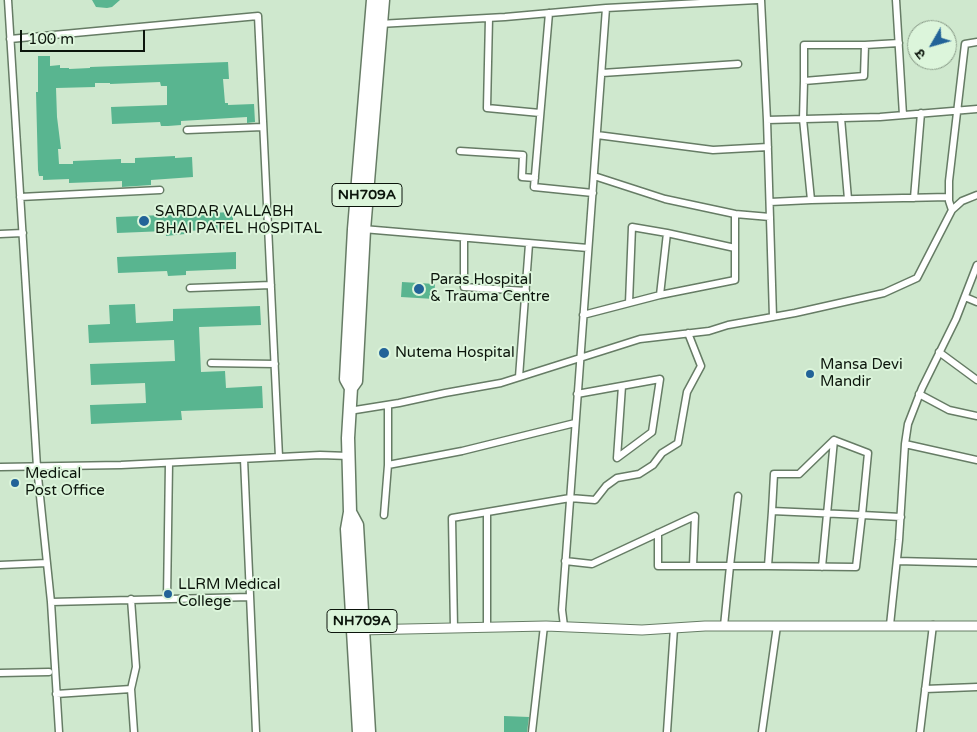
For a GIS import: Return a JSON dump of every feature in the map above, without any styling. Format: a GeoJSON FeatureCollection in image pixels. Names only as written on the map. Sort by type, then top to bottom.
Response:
{"type":"FeatureCollection","features":[{"type":"Feature","properties":{"kind":"highway","name":"NH709A"},"geometry":{"type":"LineString","coordinates":[[373,0],[376,24]]}},
{"type":"Feature","properties":{"kind":"highway","name":"NH709A"},"geometry":{"type":"LineString","coordinates":[[369,732],[347,529],[350,512],[350,388],[346,379],[376,24],[383,0]]}},
{"type":"Feature","properties":{"kind":"highway","name":"NH709A"},"geometry":{"type":"LineString","coordinates":[[357,630],[359,732]]}},
{"type":"Feature","properties":{"kind":"street"},"geometry":{"type":"LineString","coordinates":[[8,0],[37,467],[51,602],[59,732]]}},
{"type":"Feature","properties":{"kind":"street"},"geometry":{"type":"LineString","coordinates":[[376,24],[489,18],[683,2],[757,0]]}},
{"type":"Feature","properties":{"kind":"street"},"geometry":{"type":"LineString","coordinates":[[761,0],[770,202],[772,317]]}},
{"type":"Feature","properties":{"kind":"street"},"geometry":{"type":"LineString","coordinates":[[896,0],[903,115]]}},
{"type":"Feature","properties":{"kind":"street"},"geometry":{"type":"LineString","coordinates":[[564,626],[562,610],[565,561],[606,8]]}},
{"type":"Feature","properties":{"kind":"street"},"geometry":{"type":"LineString","coordinates":[[549,13],[534,187],[593,193]]}},
{"type":"Feature","properties":{"kind":"street"},"geometry":{"type":"LineString","coordinates":[[10,39],[258,16],[279,457]]}},
{"type":"Feature","properties":{"kind":"street"},"geometry":{"type":"LineString","coordinates":[[489,18],[487,108],[540,113]]}},
{"type":"Feature","properties":{"kind":"street"},"geometry":{"type":"LineString","coordinates":[[952,210],[949,197],[949,181],[965,44],[977,42]]}},
{"type":"Feature","properties":{"kind":"street"},"geometry":{"type":"LineString","coordinates":[[811,200],[803,119],[804,45],[899,43]]}},
{"type":"Feature","properties":{"kind":"street"},"geometry":{"type":"LineString","coordinates":[[804,81],[864,76],[865,45]]}},
{"type":"Feature","properties":{"kind":"street"},"geometry":{"type":"LineString","coordinates":[[602,73],[738,64]]}},
{"type":"Feature","properties":{"kind":"street"},"geometry":{"type":"LineString","coordinates":[[767,120],[903,115],[977,109]]}},
{"type":"Feature","properties":{"kind":"street"},"geometry":{"type":"LineString","coordinates":[[914,198],[921,113]]}},
{"type":"Feature","properties":{"kind":"street"},"geometry":{"type":"LineString","coordinates":[[841,118],[848,199]]}},
{"type":"Feature","properties":{"kind":"street"},"geometry":{"type":"LineString","coordinates":[[187,130],[263,127]]}},
{"type":"Feature","properties":{"kind":"street"},"geometry":{"type":"LineString","coordinates":[[597,135],[713,150],[768,147]]}},
{"type":"Feature","properties":{"kind":"street"},"geometry":{"type":"LineString","coordinates":[[460,151],[523,155],[522,178],[535,178]]}},
{"type":"Feature","properties":{"kind":"street"},"geometry":{"type":"LineString","coordinates":[[594,176],[666,199],[735,214],[770,217]]}},
{"type":"Feature","properties":{"kind":"street"},"geometry":{"type":"LineString","coordinates":[[20,197],[160,190]]}},
{"type":"Feature","properties":{"kind":"street"},"geometry":{"type":"LineString","coordinates":[[349,411],[501,383],[640,339],[710,331],[728,325],[884,293],[917,278],[952,210],[962,201],[977,195]]}},
{"type":"Feature","properties":{"kind":"street"},"geometry":{"type":"LineString","coordinates":[[770,202],[949,197]]}},
{"type":"Feature","properties":{"kind":"street"},"geometry":{"type":"LineString","coordinates":[[583,315],[660,294],[735,280],[735,214]]}},
{"type":"Feature","properties":{"kind":"street"},"geometry":{"type":"LineString","coordinates":[[629,303],[632,226],[735,248]]}},
{"type":"Feature","properties":{"kind":"street"},"geometry":{"type":"LineString","coordinates":[[359,229],[588,248]]}},
{"type":"Feature","properties":{"kind":"street"},"geometry":{"type":"LineString","coordinates":[[660,294],[667,233]]}},
{"type":"Feature","properties":{"kind":"street"},"geometry":{"type":"LineString","coordinates":[[0,234],[23,234]]}},
{"type":"Feature","properties":{"kind":"street"},"geometry":{"type":"LineString","coordinates":[[464,239],[464,286],[526,291]]}},
{"type":"Feature","properties":{"kind":"street"},"geometry":{"type":"LineString","coordinates":[[519,377],[529,244]]}},
{"type":"Feature","properties":{"kind":"street"},"geometry":{"type":"LineString","coordinates":[[890,625],[908,424],[965,297],[977,265]]}},
{"type":"Feature","properties":{"kind":"street"},"geometry":{"type":"LineString","coordinates":[[190,288],[271,285]]}},
{"type":"Feature","properties":{"kind":"street"},"geometry":{"type":"LineString","coordinates":[[965,297],[977,302]]}},
{"type":"Feature","properties":{"kind":"street"},"geometry":{"type":"LineString","coordinates":[[454,628],[452,518],[570,498],[595,500],[606,486],[617,478],[639,474],[654,465],[662,453],[678,443],[687,392],[701,366],[688,333]]}},
{"type":"Feature","properties":{"kind":"street"},"geometry":{"type":"LineString","coordinates":[[939,352],[977,380]]}},
{"type":"Feature","properties":{"kind":"street"},"geometry":{"type":"LineString","coordinates":[[211,363],[275,364]]}},
{"type":"Feature","properties":{"kind":"street"},"geometry":{"type":"LineString","coordinates":[[577,394],[622,386],[660,380],[652,432],[617,458],[622,386]]}},
{"type":"Feature","properties":{"kind":"street"},"geometry":{"type":"LineString","coordinates":[[920,394],[949,410],[977,416]]}},
{"type":"Feature","properties":{"kind":"street"},"geometry":{"type":"LineString","coordinates":[[384,515],[388,465],[388,405]]}},
{"type":"Feature","properties":{"kind":"street"},"geometry":{"type":"LineString","coordinates":[[388,465],[462,451],[575,423]]}},
{"type":"Feature","properties":{"kind":"street"},"geometry":{"type":"LineString","coordinates":[[768,566],[774,474],[799,474],[834,440]]}},
{"type":"Feature","properties":{"kind":"street"},"geometry":{"type":"LineString","coordinates":[[822,567],[834,440]]}},
{"type":"Feature","properties":{"kind":"street"},"geometry":{"type":"LineString","coordinates":[[658,533],[658,566],[856,567],[868,453],[834,440]]}},
{"type":"Feature","properties":{"kind":"street"},"geometry":{"type":"LineString","coordinates":[[905,444],[977,460]]}},
{"type":"Feature","properties":{"kind":"street"},"geometry":{"type":"LineString","coordinates":[[0,467],[169,463],[320,455],[349,456]]}},
{"type":"Feature","properties":{"kind":"street"},"geometry":{"type":"LineString","coordinates":[[244,459],[256,732]]}},
{"type":"Feature","properties":{"kind":"street"},"geometry":{"type":"LineString","coordinates":[[167,599],[169,463]]}},
{"type":"Feature","properties":{"kind":"street"},"geometry":{"type":"LineString","coordinates":[[724,626],[738,496]]}},
{"type":"Feature","properties":{"kind":"street"},"geometry":{"type":"LineString","coordinates":[[772,511],[901,517]]}},
{"type":"Feature","properties":{"kind":"street"},"geometry":{"type":"LineString","coordinates":[[487,512],[487,627]]}},
{"type":"Feature","properties":{"kind":"street"},"geometry":{"type":"LineString","coordinates":[[565,561],[592,564],[695,516],[693,566]]}},
{"type":"Feature","properties":{"kind":"street"},"geometry":{"type":"LineString","coordinates":[[897,561],[977,563]]}},
{"type":"Feature","properties":{"kind":"street"},"geometry":{"type":"LineString","coordinates":[[0,565],[47,563]]}},
{"type":"Feature","properties":{"kind":"street"},"geometry":{"type":"LineString","coordinates":[[51,602],[250,597]]}},
{"type":"Feature","properties":{"kind":"street"},"geometry":{"type":"LineString","coordinates":[[131,599],[136,667],[131,689],[134,732]]}},
{"type":"Feature","properties":{"kind":"street"},"geometry":{"type":"LineString","coordinates":[[532,732],[544,626]]}},
{"type":"Feature","properties":{"kind":"street"},"geometry":{"type":"LineString","coordinates":[[357,630],[544,626],[642,630],[724,626],[977,626]]}},
{"type":"Feature","properties":{"kind":"street"},"geometry":{"type":"LineString","coordinates":[[762,732],[776,626]]}},
{"type":"Feature","properties":{"kind":"street"},"geometry":{"type":"LineString","coordinates":[[920,732],[933,626]]}},
{"type":"Feature","properties":{"kind":"street"},"geometry":{"type":"LineString","coordinates":[[667,732],[674,628]]}},
{"type":"Feature","properties":{"kind":"street"},"geometry":{"type":"LineString","coordinates":[[0,673],[48,672]]}},
{"type":"Feature","properties":{"kind":"street"},"geometry":{"type":"LineString","coordinates":[[926,689],[977,687]]}},
{"type":"Feature","properties":{"kind":"street"},"geometry":{"type":"LineString","coordinates":[[56,694],[131,689]]}},
{"type":"Feature","properties":{"kind":"building"},"geometry":{"type":"Polygon","coordinates":[[[92,0],[120,0],[112,7],[107,8],[96,7],[92,0]]]}},
{"type":"Feature","properties":{"kind":"building"},"geometry":{"type":"Polygon","coordinates":[[[38,56],[50,56],[50,66],[60,65],[60,68],[69,69],[228,62],[229,79],[223,79],[225,103],[228,103],[228,105],[254,104],[255,122],[247,123],[247,117],[181,121],[181,125],[168,126],[161,126],[160,122],[112,124],[111,107],[167,105],[167,86],[161,86],[160,82],[95,83],[95,87],[56,88],[61,149],[58,149],[59,164],[73,164],[73,161],[121,159],[121,163],[135,163],[135,158],[192,157],[193,177],[151,180],[151,185],[122,187],[122,181],[69,183],[69,179],[43,180],[43,176],[39,176],[38,170],[36,92],[38,92],[38,56]]]}},
{"type":"Feature","properties":{"kind":"building"},"geometry":{"type":"Polygon","coordinates":[[[233,212],[233,229],[185,231],[185,234],[166,236],[166,231],[117,233],[116,217],[233,212]]]}},
{"type":"Feature","properties":{"kind":"building"},"geometry":{"type":"Polygon","coordinates":[[[236,252],[236,269],[186,271],[186,275],[168,276],[167,271],[118,273],[117,257],[236,252]]]}},
{"type":"Feature","properties":{"kind":"building"},"geometry":{"type":"Polygon","coordinates":[[[402,282],[435,284],[434,299],[401,297],[402,282]]]}},
{"type":"Feature","properties":{"kind":"building"},"geometry":{"type":"Polygon","coordinates":[[[135,304],[136,323],[173,321],[173,309],[260,306],[261,325],[199,327],[201,372],[225,371],[226,388],[262,386],[263,408],[181,411],[182,420],[91,424],[90,405],[146,403],[145,383],[91,385],[90,364],[175,361],[174,340],[89,343],[88,325],[110,324],[109,305],[135,304]]]}},
{"type":"Feature","properties":{"kind":"building"},"geometry":{"type":"Polygon","coordinates":[[[504,716],[529,717],[527,732],[504,732],[504,716]]]}},
{"type":"Feature","properties":{"kind":"place","name":"SARDAR VALLABH BHAI PATEL HOSPITAL"},"geometry":{"type":"Point","coordinates":[144,221]}},
{"type":"Feature","properties":{"kind":"place","name":"Paras Hospital & Trauma Centre"},"geometry":{"type":"Point","coordinates":[419,289]}},
{"type":"Feature","properties":{"kind":"place","name":"Nutema Hospital"},"geometry":{"type":"Point","coordinates":[384,353]}},
{"type":"Feature","properties":{"kind":"place","name":"Mansa Devi Mandir"},"geometry":{"type":"Point","coordinates":[810,374]}},
{"type":"Feature","properties":{"kind":"place","name":"Medical Post Office"},"geometry":{"type":"Point","coordinates":[15,483]}},
{"type":"Feature","properties":{"kind":"place","name":"LLRM Medical College"},"geometry":{"type":"Point","coordinates":[168,594]}}]}
